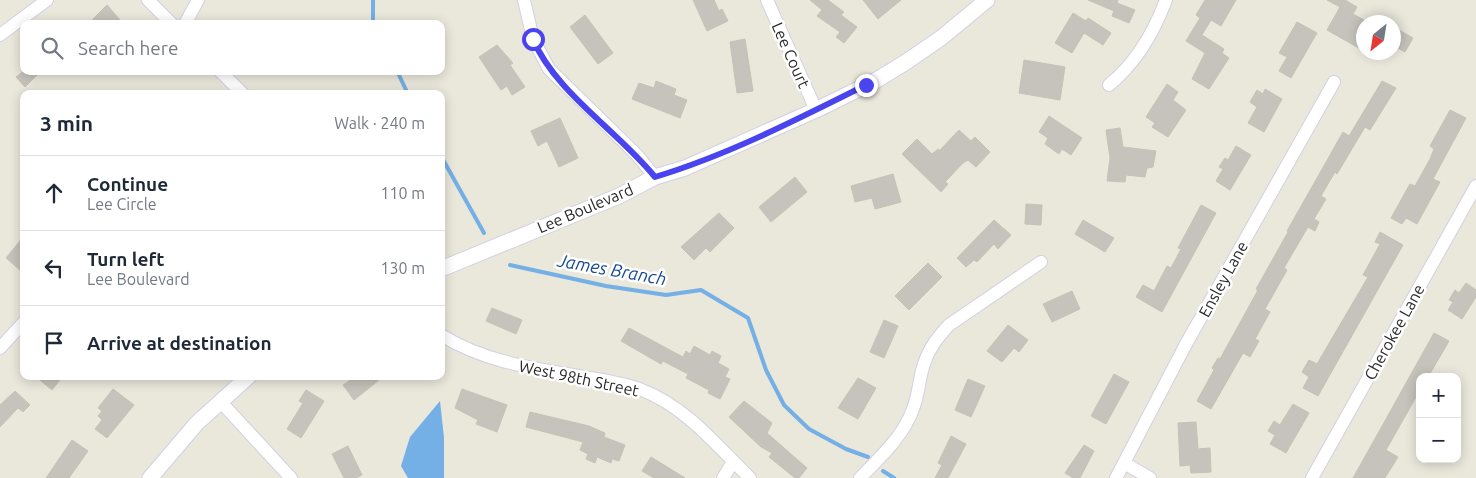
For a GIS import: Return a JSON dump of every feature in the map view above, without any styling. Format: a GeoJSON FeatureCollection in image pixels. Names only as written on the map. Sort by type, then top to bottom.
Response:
{"type":"FeatureCollection","features":[{"type":"Feature","properties":{"kind":"street"},"geometry":{"type":"LineString","coordinates":[[20,20],[47,0]]}},
{"type":"Feature","properties":{"kind":"street"},"geometry":{"type":"LineString","coordinates":[[148,0],[168,20]]}},
{"type":"Feature","properties":{"kind":"street"},"geometry":{"type":"LineString","coordinates":[[187,20],[198,0]]}},
{"type":"Feature","properties":{"kind":"street"},"geometry":{"type":"LineString","coordinates":[[524,0],[533,39],[549,68],[637,155],[655,177]]}},
{"type":"Feature","properties":{"kind":"street","name":"Lee Court"},"geometry":{"type":"LineString","coordinates":[[767,0],[816,110]]}},
{"type":"Feature","properties":{"kind":"street","name":"Lee Boulevard"},"geometry":{"type":"LineString","coordinates":[[445,267],[619,196],[655,177],[685,168],[816,110],[875,81],[941,38],[987,0]]}},
{"type":"Feature","properties":{"kind":"street"},"geometry":{"type":"LineString","coordinates":[[1109,85],[1125,72],[1142,49],[1156,24],[1166,0]]}},
{"type":"Feature","properties":{"kind":"street"},"geometry":{"type":"LineString","coordinates":[[0,35],[20,20]]}},
{"type":"Feature","properties":{"kind":"street"},"geometry":{"type":"LineString","coordinates":[[224,75],[239,90]]}},
{"type":"Feature","properties":{"kind":"street","name":"Ensley Lane"},"geometry":{"type":"LineString","coordinates":[[1116,478],[1186,344],[1334,82]]}},
{"type":"Feature","properties":{"kind":"street","name":"Cherokee Lane"},"geometry":{"type":"LineString","coordinates":[[1312,478],[1476,186]]}},
{"type":"Feature","properties":{"kind":"street"},"geometry":{"type":"LineString","coordinates":[[860,478],[892,445],[905,427],[913,410],[924,364],[937,339],[949,325],[1041,262]]}},
{"type":"Feature","properties":{"kind":"street"},"geometry":{"type":"LineString","coordinates":[[0,348],[20,326]]}},
{"type":"Feature","properties":{"kind":"street","name":"West 98th Street"},"geometry":{"type":"LineString","coordinates":[[445,337],[469,350],[494,360],[530,368],[617,382],[643,390],[667,402],[688,417],[750,478]]}},
{"type":"Feature","properties":{"kind":"street"},"geometry":{"type":"LineString","coordinates":[[150,478],[197,424],[244,380]]}},
{"type":"Feature","properties":{"kind":"street"},"geometry":{"type":"LineString","coordinates":[[220,401],[291,478]]}},
{"type":"Feature","properties":{"kind":"street"},"geometry":{"type":"LineString","coordinates":[[723,478],[733,462]]}},
{"type":"Feature","properties":{"kind":"street"},"geometry":{"type":"LineString","coordinates":[[1124,464],[1150,478]]}},
{"type":"Feature","properties":{"kind":"water"},"geometry":{"type":"Polygon","coordinates":[[[440,401],[444,438],[444,478],[408,478],[401,466],[410,437],[440,401]]]}},
{"type":"Feature","properties":{"kind":"building"},"geometry":{"type":"Polygon","coordinates":[[[693,0],[714,0],[719,11],[722,9],[728,21],[707,31],[693,0]]]}},
{"type":"Feature","properties":{"kind":"building"},"geometry":{"type":"Polygon","coordinates":[[[810,0],[828,0],[844,12],[841,15],[857,27],[844,43],[836,37],[840,32],[817,16],[822,10],[810,0]]]}},
{"type":"Feature","properties":{"kind":"building"},"geometry":{"type":"Polygon","coordinates":[[[863,0],[901,0],[878,19],[863,0]]]}},
{"type":"Feature","properties":{"kind":"building"},"geometry":{"type":"Polygon","coordinates":[[[1088,0],[1118,0],[1117,3],[1135,10],[1129,23],[1112,16],[1114,11],[1088,0]]]}},
{"type":"Feature","properties":{"kind":"building"},"geometry":{"type":"Polygon","coordinates":[[[1205,0],[1236,0],[1221,26],[1211,20],[1202,35],[1224,49],[1222,53],[1229,58],[1209,89],[1192,79],[1205,53],[1186,41],[1200,18],[1196,15],[1205,0]]]}},
{"type":"Feature","properties":{"kind":"building"},"geometry":{"type":"Polygon","coordinates":[[[1327,0],[1345,0],[1357,7],[1353,14],[1356,16],[1356,46],[1327,30],[1340,7],[1327,0]]]}},
{"type":"Feature","properties":{"kind":"building"},"geometry":{"type":"Polygon","coordinates":[[[107,5],[120,20],[92,20],[107,5]]]}},
{"type":"Feature","properties":{"kind":"building"},"geometry":{"type":"Polygon","coordinates":[[[1073,13],[1086,21],[1088,18],[1111,33],[1103,45],[1084,33],[1072,53],[1055,43],[1073,13]]]}},
{"type":"Feature","properties":{"kind":"building"},"geometry":{"type":"Polygon","coordinates":[[[585,15],[613,53],[598,64],[570,27],[585,15]]]}},
{"type":"Feature","properties":{"kind":"building"},"geometry":{"type":"Polygon","coordinates":[[[1297,22],[1317,33],[1291,78],[1279,71],[1287,57],[1279,53],[1297,22]]]}},
{"type":"Feature","properties":{"kind":"building"},"geometry":{"type":"Polygon","coordinates":[[[1401,31],[1413,38],[1405,52],[1401,50],[1401,31]]]}},
{"type":"Feature","properties":{"kind":"building"},"geometry":{"type":"Polygon","coordinates":[[[745,39],[753,91],[737,93],[730,42],[745,39]]]}},
{"type":"Feature","properties":{"kind":"building"},"geometry":{"type":"Polygon","coordinates":[[[497,45],[513,63],[510,65],[525,87],[512,95],[507,86],[501,90],[479,57],[497,45]]]}},
{"type":"Feature","properties":{"kind":"building"},"geometry":{"type":"Polygon","coordinates":[[[1024,60],[1065,67],[1060,100],[1019,93],[1024,60]]]}},
{"type":"Feature","properties":{"kind":"building"},"geometry":{"type":"Polygon","coordinates":[[[20,74],[37,75],[25,87],[16,77],[20,74]]]}},
{"type":"Feature","properties":{"kind":"building"},"geometry":{"type":"Polygon","coordinates":[[[656,81],[676,89],[674,95],[687,100],[680,118],[632,99],[639,83],[654,88],[656,81]]]}},
{"type":"Feature","properties":{"kind":"building"},"geometry":{"type":"Polygon","coordinates":[[[1382,81],[1396,88],[1370,130],[1365,127],[1337,174],[1335,172],[1321,196],[1326,199],[1314,219],[1319,222],[1315,231],[1308,227],[1284,268],[1287,270],[1265,309],[1270,312],[1255,339],[1259,341],[1250,357],[1243,353],[1211,409],[1197,401],[1214,370],[1212,368],[1218,358],[1220,359],[1258,290],[1256,289],[1287,231],[1343,132],[1349,136],[1382,81]]]}},
{"type":"Feature","properties":{"kind":"building"},"geometry":{"type":"Polygon","coordinates":[[[1167,84],[1178,92],[1173,100],[1186,110],[1168,137],[1152,127],[1155,123],[1146,117],[1167,84]]]}},
{"type":"Feature","properties":{"kind":"building"},"geometry":{"type":"Polygon","coordinates":[[[1265,89],[1282,99],[1264,132],[1248,123],[1257,107],[1250,102],[1257,90],[1263,94],[1265,89]]]}},
{"type":"Feature","properties":{"kind":"building"},"geometry":{"type":"Polygon","coordinates":[[[1450,110],[1466,118],[1433,179],[1440,182],[1417,224],[1406,218],[1402,224],[1391,218],[1410,184],[1415,186],[1430,159],[1434,149],[1430,146],[1450,110]]]}},
{"type":"Feature","properties":{"kind":"building"},"geometry":{"type":"Polygon","coordinates":[[[1049,116],[1082,138],[1071,155],[1062,149],[1059,154],[1045,144],[1048,138],[1039,132],[1049,116]]]}},
{"type":"Feature","properties":{"kind":"building"},"geometry":{"type":"Polygon","coordinates":[[[560,118],[578,158],[559,167],[547,141],[538,146],[531,131],[560,118]]]}},
{"type":"Feature","properties":{"kind":"building"},"geometry":{"type":"Polygon","coordinates":[[[1120,128],[1123,147],[1156,151],[1153,167],[1147,168],[1145,177],[1126,175],[1125,182],[1107,181],[1110,158],[1106,130],[1120,128]]]}},
{"type":"Feature","properties":{"kind":"building"},"geometry":{"type":"Polygon","coordinates":[[[959,130],[971,141],[975,137],[990,152],[976,167],[968,160],[963,163],[945,182],[948,184],[941,192],[902,154],[917,139],[932,154],[938,149],[940,150],[959,130]]]}},
{"type":"Feature","properties":{"kind":"building"},"geometry":{"type":"Polygon","coordinates":[[[1236,146],[1251,155],[1230,190],[1216,181],[1223,169],[1219,167],[1225,158],[1228,160],[1236,146]]]}},
{"type":"Feature","properties":{"kind":"building"},"geometry":{"type":"Polygon","coordinates":[[[893,174],[901,202],[875,209],[872,198],[855,202],[851,186],[893,174]]]}},
{"type":"Feature","properties":{"kind":"building"},"geometry":{"type":"Polygon","coordinates":[[[795,177],[807,192],[771,222],[759,207],[795,177]]]}},
{"type":"Feature","properties":{"kind":"building"},"geometry":{"type":"Polygon","coordinates":[[[1026,204],[1042,205],[1041,225],[1025,224],[1026,204]]]}},
{"type":"Feature","properties":{"kind":"building"},"geometry":{"type":"Polygon","coordinates":[[[1201,205],[1216,213],[1162,312],[1136,297],[1143,285],[1154,291],[1167,266],[1171,268],[1181,249],[1178,248],[1201,205]]]}},
{"type":"Feature","properties":{"kind":"building"},"geometry":{"type":"Polygon","coordinates":[[[719,213],[734,228],[710,252],[706,248],[694,260],[681,247],[719,213]]]}},
{"type":"Feature","properties":{"kind":"building"},"geometry":{"type":"Polygon","coordinates":[[[994,220],[1011,235],[998,249],[994,244],[977,262],[974,260],[966,267],[957,258],[994,220]]]}},
{"type":"Feature","properties":{"kind":"building"},"geometry":{"type":"Polygon","coordinates":[[[1083,220],[1114,238],[1105,252],[1075,234],[1083,220]]]}},
{"type":"Feature","properties":{"kind":"building"},"geometry":{"type":"Polygon","coordinates":[[[1380,232],[1403,245],[1318,396],[1303,388],[1309,377],[1302,372],[1309,360],[1317,364],[1368,277],[1363,275],[1380,244],[1375,242],[1380,232]]]}},
{"type":"Feature","properties":{"kind":"building"},"geometry":{"type":"Polygon","coordinates":[[[20,241],[20,270],[6,258],[20,241]]]}},
{"type":"Feature","properties":{"kind":"building"},"geometry":{"type":"Polygon","coordinates":[[[928,263],[942,277],[909,310],[895,296],[928,263]]]}},
{"type":"Feature","properties":{"kind":"building"},"geometry":{"type":"Polygon","coordinates":[[[1466,283],[1476,290],[1476,297],[1462,319],[1448,310],[1453,302],[1449,300],[1455,290],[1459,293],[1466,283]]]}},
{"type":"Feature","properties":{"kind":"building"},"geometry":{"type":"Polygon","coordinates":[[[1072,291],[1080,309],[1052,322],[1043,304],[1072,291]]]}},
{"type":"Feature","properties":{"kind":"building"},"geometry":{"type":"Polygon","coordinates":[[[492,308],[522,320],[516,334],[486,321],[492,308]]]}},
{"type":"Feature","properties":{"kind":"building"},"geometry":{"type":"Polygon","coordinates":[[[884,320],[898,326],[884,358],[870,352],[884,320]]]}},
{"type":"Feature","properties":{"kind":"building"},"geometry":{"type":"Polygon","coordinates":[[[1008,325],[1028,340],[1019,352],[1014,348],[1002,362],[987,351],[1008,325]]]}},
{"type":"Feature","properties":{"kind":"building"},"geometry":{"type":"Polygon","coordinates":[[[629,328],[683,357],[686,351],[690,354],[694,346],[710,355],[712,351],[721,356],[718,363],[729,369],[725,377],[730,379],[720,399],[708,393],[709,390],[686,378],[688,374],[663,361],[661,364],[621,341],[629,328]]]}},
{"type":"Feature","properties":{"kind":"building"},"geometry":{"type":"Polygon","coordinates":[[[1434,333],[1449,341],[1430,373],[1416,373],[1416,397],[1386,450],[1398,457],[1385,478],[1353,478],[1434,333]]]}},
{"type":"Feature","properties":{"kind":"building"},"geometry":{"type":"Polygon","coordinates":[[[1114,374],[1129,382],[1106,424],[1091,416],[1114,374]]]}},
{"type":"Feature","properties":{"kind":"building"},"geometry":{"type":"Polygon","coordinates":[[[858,378],[876,388],[858,419],[838,408],[858,378]]]}},
{"type":"Feature","properties":{"kind":"building"},"geometry":{"type":"Polygon","coordinates":[[[968,379],[985,386],[971,417],[955,410],[968,379]]]}},
{"type":"Feature","properties":{"kind":"building"},"geometry":{"type":"Polygon","coordinates":[[[40,380],[60,380],[52,390],[40,380]]]}},
{"type":"Feature","properties":{"kind":"building"},"geometry":{"type":"Polygon","coordinates":[[[350,380],[379,380],[354,400],[343,385],[350,380]]]}},
{"type":"Feature","properties":{"kind":"building"},"geometry":{"type":"Polygon","coordinates":[[[113,389],[134,405],[107,438],[95,429],[102,420],[98,416],[102,411],[98,408],[113,389]]]}},
{"type":"Feature","properties":{"kind":"building"},"geometry":{"type":"Polygon","coordinates":[[[462,389],[507,405],[497,432],[476,424],[478,420],[455,408],[462,389]]]}},
{"type":"Feature","properties":{"kind":"building"},"geometry":{"type":"Polygon","coordinates":[[[306,390],[324,401],[301,438],[287,429],[303,403],[299,401],[306,390]]]}},
{"type":"Feature","properties":{"kind":"building"},"geometry":{"type":"Polygon","coordinates":[[[15,391],[30,405],[23,412],[18,408],[0,427],[0,405],[15,391]]]}},
{"type":"Feature","properties":{"kind":"building"},"geometry":{"type":"Polygon","coordinates":[[[744,401],[772,423],[767,433],[807,468],[799,478],[795,478],[769,457],[772,453],[761,447],[729,417],[744,401]]]}},
{"type":"Feature","properties":{"kind":"building"},"geometry":{"type":"Polygon","coordinates":[[[1293,404],[1309,413],[1286,453],[1270,444],[1275,435],[1268,431],[1274,421],[1280,425],[1293,404]]]}},
{"type":"Feature","properties":{"kind":"building"},"geometry":{"type":"Polygon","coordinates":[[[530,412],[589,426],[605,433],[604,437],[625,445],[619,461],[612,459],[611,463],[597,457],[595,463],[586,459],[588,454],[580,450],[583,442],[526,427],[530,412]]]}},
{"type":"Feature","properties":{"kind":"building"},"geometry":{"type":"Polygon","coordinates":[[[1196,422],[1198,449],[1210,448],[1211,472],[1191,473],[1190,465],[1180,466],[1178,423],[1196,422]]]}},
{"type":"Feature","properties":{"kind":"building"},"geometry":{"type":"Polygon","coordinates":[[[951,436],[966,444],[948,478],[935,478],[942,465],[938,463],[951,436]]]}},
{"type":"Feature","properties":{"kind":"building"},"geometry":{"type":"Polygon","coordinates":[[[72,440],[88,451],[69,478],[46,478],[72,440]]]}},
{"type":"Feature","properties":{"kind":"building"},"geometry":{"type":"Polygon","coordinates":[[[1084,445],[1094,451],[1080,478],[1073,478],[1065,473],[1084,445]]]}},
{"type":"Feature","properties":{"kind":"building"},"geometry":{"type":"Polygon","coordinates":[[[348,446],[362,475],[356,478],[344,478],[332,454],[348,446]]]}},
{"type":"Feature","properties":{"kind":"building"},"geometry":{"type":"Polygon","coordinates":[[[651,457],[685,478],[654,478],[642,471],[651,457]]]}},
{"type":"Feature","properties":{"kind":"waterway","name":"James Branch"},"geometry":{"type":"LineString","coordinates":[[373,0],[373,20]]}},
{"type":"Feature","properties":{"kind":"waterway","name":"James Branch"},"geometry":{"type":"LineString","coordinates":[[399,75],[406,90]]}},
{"type":"Feature","properties":{"kind":"waterway","name":"James Branch"},"geometry":{"type":"LineString","coordinates":[[445,163],[484,233]]}},
{"type":"Feature","properties":{"kind":"waterway","name":"James Branch"},"geometry":{"type":"LineString","coordinates":[[510,265],[606,286],[666,295],[701,290],[748,318],[766,370],[784,405],[809,429],[846,449],[868,457]]}},
{"type":"Feature","properties":{"kind":"waterway","name":"James Branch"},"geometry":{"type":"LineString","coordinates":[[883,471],[894,478]]}},
{"type":"Feature","properties":{"kind":"route"},"geometry":{"type":"LineString","coordinates":[[533,39],[539,54],[563,84],[637,155],[655,177],[685,168],[816,110],[866,85]]}}]}
